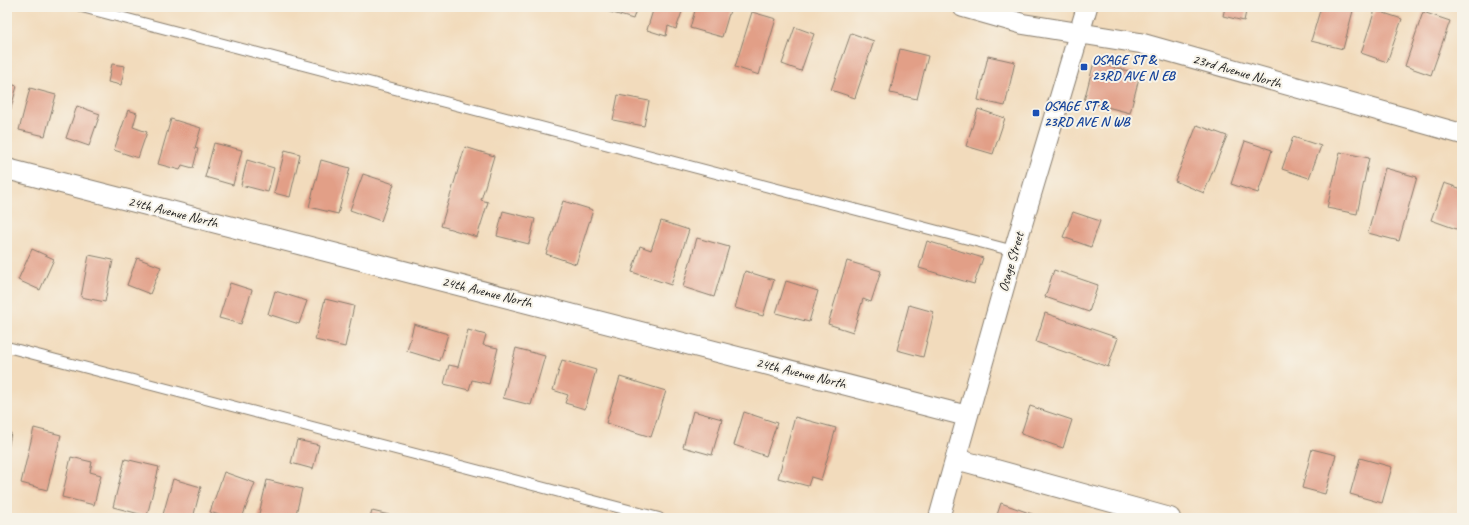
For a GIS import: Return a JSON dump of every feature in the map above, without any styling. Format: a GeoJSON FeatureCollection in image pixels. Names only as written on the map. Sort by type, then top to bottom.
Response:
{"type":"FeatureCollection","features":[{"type":"Feature","properties":{"kind":"street","name":"23rd Avenue North"},"geometry":{"type":"LineString","coordinates":[[963,7],[1023,24],[1140,43],[1462,134]]}},
{"type":"Feature","properties":{"kind":"street","name":"Osage Street"},"geometry":{"type":"LineString","coordinates":[[939,518],[1014,251],[1087,7]]}},
{"type":"Feature","properties":{"kind":"street","name":"24th Avenue North"},"geometry":{"type":"LineString","coordinates":[[7,169],[967,416]]}},
{"type":"Feature","properties":{"kind":"street"},"geometry":{"type":"LineString","coordinates":[[956,459],[1170,518]]}},
{"type":"Feature","properties":{"kind":"lane"},"geometry":{"type":"LineString","coordinates":[[82,7],[1014,251]]}},
{"type":"Feature","properties":{"kind":"lane"},"geometry":{"type":"LineString","coordinates":[[7,347],[659,518]]}},
{"type":"Feature","properties":{"kind":"building"},"geometry":{"type":"Polygon","coordinates":[[[604,7],[637,7],[633,19],[603,10],[604,7]]]}},
{"type":"Feature","properties":{"kind":"building"},"geometry":{"type":"Polygon","coordinates":[[[654,7],[686,7],[685,10],[683,9],[676,29],[668,26],[666,36],[647,30],[654,7]]]}},
{"type":"Feature","properties":{"kind":"building"},"geometry":{"type":"Polygon","coordinates":[[[696,7],[731,7],[722,37],[690,28],[696,7]]]}},
{"type":"Feature","properties":{"kind":"building"},"geometry":{"type":"Polygon","coordinates":[[[1225,7],[1247,7],[1244,21],[1223,16],[1225,7]]]}},
{"type":"Feature","properties":{"kind":"building"},"geometry":{"type":"Polygon","coordinates":[[[1321,7],[1354,7],[1343,49],[1311,41],[1321,7]]]}},
{"type":"Feature","properties":{"kind":"building"},"geometry":{"type":"Polygon","coordinates":[[[1375,10],[1402,19],[1387,62],[1361,53],[1375,10]]]}},
{"type":"Feature","properties":{"kind":"building"},"geometry":{"type":"Polygon","coordinates":[[[752,12],[776,19],[759,75],[735,67],[752,12]]]}},
{"type":"Feature","properties":{"kind":"building"},"geometry":{"type":"Polygon","coordinates":[[[1423,12],[1450,21],[1431,75],[1405,66],[1423,12]]]}},
{"type":"Feature","properties":{"kind":"building"},"geometry":{"type":"Polygon","coordinates":[[[795,27],[814,34],[801,71],[782,64],[795,27]]]}},
{"type":"Feature","properties":{"kind":"building"},"geometry":{"type":"Polygon","coordinates":[[[851,33],[874,41],[855,98],[831,90],[851,33]]]}},
{"type":"Feature","properties":{"kind":"building"},"geometry":{"type":"Polygon","coordinates":[[[900,49],[928,56],[917,99],[890,93],[900,49]]]}},
{"type":"Feature","properties":{"kind":"building"},"geometry":{"type":"Polygon","coordinates":[[[988,56],[1015,62],[1005,106],[978,100],[988,56]]]}},
{"type":"Feature","properties":{"kind":"building"},"geometry":{"type":"Polygon","coordinates":[[[1094,62],[1140,74],[1130,113],[1084,101],[1094,62]]]}},
{"type":"Feature","properties":{"kind":"building"},"geometry":{"type":"Polygon","coordinates":[[[112,64],[125,66],[121,85],[108,82],[112,64]]]}},
{"type":"Feature","properties":{"kind":"building"},"geometry":{"type":"Polygon","coordinates":[[[7,83],[17,86],[7,123],[7,83]]]}},
{"type":"Feature","properties":{"kind":"building"},"geometry":{"type":"Polygon","coordinates":[[[30,88],[56,95],[45,136],[19,130],[30,88]]]}},
{"type":"Feature","properties":{"kind":"building"},"geometry":{"type":"Polygon","coordinates":[[[618,95],[649,101],[644,126],[613,120],[618,95]]]}},
{"type":"Feature","properties":{"kind":"building"},"geometry":{"type":"Polygon","coordinates":[[[77,106],[100,114],[89,146],[66,138],[77,106]]]}},
{"type":"Feature","properties":{"kind":"building"},"geometry":{"type":"Polygon","coordinates":[[[978,109],[1005,118],[993,154],[966,146],[978,109]]]}},
{"type":"Feature","properties":{"kind":"building"},"geometry":{"type":"Polygon","coordinates":[[[128,110],[137,113],[133,127],[147,132],[138,158],[114,150],[128,110]]]}},
{"type":"Feature","properties":{"kind":"building"},"geometry":{"type":"Polygon","coordinates":[[[171,119],[201,128],[195,148],[198,149],[193,168],[182,165],[180,170],[158,164],[171,119]]]}},
{"type":"Feature","properties":{"kind":"building"},"geometry":{"type":"Polygon","coordinates":[[[1197,125],[1227,136],[1204,193],[1175,181],[1197,125]]]}},
{"type":"Feature","properties":{"kind":"building"},"geometry":{"type":"Polygon","coordinates":[[[1293,137],[1321,146],[1309,178],[1282,169],[1293,137]]]}},
{"type":"Feature","properties":{"kind":"building"},"geometry":{"type":"Polygon","coordinates":[[[1245,141],[1272,150],[1258,193],[1231,184],[1245,141]]]}},
{"type":"Feature","properties":{"kind":"building"},"geometry":{"type":"Polygon","coordinates":[[[214,143],[242,150],[233,185],[205,177],[214,143]]]}},
{"type":"Feature","properties":{"kind":"building"},"geometry":{"type":"Polygon","coordinates":[[[465,147],[494,156],[481,200],[488,202],[477,237],[441,226],[465,147]]]}},
{"type":"Feature","properties":{"kind":"building"},"geometry":{"type":"Polygon","coordinates":[[[285,150],[300,154],[290,197],[274,193],[285,150]]]}},
{"type":"Feature","properties":{"kind":"building"},"geometry":{"type":"Polygon","coordinates":[[[1340,152],[1369,158],[1357,214],[1327,208],[1340,152]]]}},
{"type":"Feature","properties":{"kind":"building"},"geometry":{"type":"Polygon","coordinates":[[[247,160],[274,168],[268,192],[241,185],[247,160]]]}},
{"type":"Feature","properties":{"kind":"building"},"geometry":{"type":"Polygon","coordinates":[[[321,160],[350,168],[338,214],[309,207],[321,160]]]}},
{"type":"Feature","properties":{"kind":"building"},"geometry":{"type":"Polygon","coordinates":[[[1385,168],[1417,177],[1399,241],[1368,233],[1385,168]]]}},
{"type":"Feature","properties":{"kind":"building"},"geometry":{"type":"Polygon","coordinates":[[[363,174],[394,184],[381,221],[350,210],[363,174]]]}},
{"type":"Feature","properties":{"kind":"building"},"geometry":{"type":"Polygon","coordinates":[[[1444,183],[1462,189],[1462,231],[1431,220],[1444,183]]]}},
{"type":"Feature","properties":{"kind":"building"},"geometry":{"type":"Polygon","coordinates":[[[563,201],[593,210],[576,264],[546,254],[563,201]]]}},
{"type":"Feature","properties":{"kind":"building"},"geometry":{"type":"Polygon","coordinates":[[[503,211],[535,219],[529,244],[497,236],[503,211]]]}},
{"type":"Feature","properties":{"kind":"building"},"geometry":{"type":"Polygon","coordinates":[[[1073,212],[1100,221],[1091,247],[1063,237],[1073,212]]]}},
{"type":"Feature","properties":{"kind":"building"},"geometry":{"type":"Polygon","coordinates":[[[661,221],[689,230],[671,285],[632,272],[640,246],[651,250],[661,221]]]}},
{"type":"Feature","properties":{"kind":"building"},"geometry":{"type":"Polygon","coordinates":[[[697,238],[729,247],[714,297],[683,287],[697,238]]]}},
{"type":"Feature","properties":{"kind":"building"},"geometry":{"type":"Polygon","coordinates":[[[927,241],[983,258],[974,284],[919,268],[927,241]]]}},
{"type":"Feature","properties":{"kind":"building"},"geometry":{"type":"Polygon","coordinates":[[[32,249],[54,259],[40,290],[18,280],[32,249]]]}},
{"type":"Feature","properties":{"kind":"building"},"geometry":{"type":"Polygon","coordinates":[[[89,255],[113,260],[105,302],[81,297],[89,255]]]}},
{"type":"Feature","properties":{"kind":"building"},"geometry":{"type":"Polygon","coordinates":[[[137,258],[161,267],[150,294],[127,285],[137,258]]]}},
{"type":"Feature","properties":{"kind":"building"},"geometry":{"type":"Polygon","coordinates":[[[847,261],[881,271],[871,302],[863,299],[853,332],[828,324],[847,261]]]}},
{"type":"Feature","properties":{"kind":"building"},"geometry":{"type":"Polygon","coordinates":[[[1054,270],[1098,285],[1089,312],[1045,297],[1054,270]]]}},
{"type":"Feature","properties":{"kind":"building"},"geometry":{"type":"Polygon","coordinates":[[[745,271],[774,280],[763,316],[735,308],[745,271]]]}},
{"type":"Feature","properties":{"kind":"building"},"geometry":{"type":"Polygon","coordinates":[[[786,281],[818,291],[809,322],[776,313],[786,281]]]}},
{"type":"Feature","properties":{"kind":"building"},"geometry":{"type":"Polygon","coordinates":[[[230,283],[252,290],[241,324],[219,318],[230,283]]]}},
{"type":"Feature","properties":{"kind":"building"},"geometry":{"type":"Polygon","coordinates":[[[275,291],[307,301],[299,324],[268,314],[275,291]]]}},
{"type":"Feature","properties":{"kind":"building"},"geometry":{"type":"Polygon","coordinates":[[[325,299],[354,306],[345,347],[315,340],[325,299]]]}},
{"type":"Feature","properties":{"kind":"building"},"geometry":{"type":"Polygon","coordinates":[[[909,305],[934,312],[923,357],[897,350],[909,305]]]}},
{"type":"Feature","properties":{"kind":"building"},"geometry":{"type":"Polygon","coordinates":[[[1045,313],[1118,338],[1108,367],[1036,342],[1045,313]]]}},
{"type":"Feature","properties":{"kind":"building"},"geometry":{"type":"Polygon","coordinates":[[[414,324],[448,334],[440,361],[407,351],[414,324]]]}},
{"type":"Feature","properties":{"kind":"building"},"geometry":{"type":"Polygon","coordinates":[[[468,330],[486,335],[483,345],[498,348],[489,384],[472,380],[469,390],[444,384],[449,365],[458,367],[468,330]]]}},
{"type":"Feature","properties":{"kind":"building"},"geometry":{"type":"Polygon","coordinates":[[[516,348],[545,356],[531,405],[503,398],[516,348]]]}},
{"type":"Feature","properties":{"kind":"building"},"geometry":{"type":"Polygon","coordinates":[[[562,360],[596,370],[585,409],[565,403],[568,395],[553,390],[562,360]]]}},
{"type":"Feature","properties":{"kind":"building"},"geometry":{"type":"Polygon","coordinates":[[[620,377],[666,391],[651,437],[606,423],[620,377]]]}},
{"type":"Feature","properties":{"kind":"building"},"geometry":{"type":"Polygon","coordinates":[[[1030,406],[1072,420],[1063,448],[1021,434],[1030,406]]]}},
{"type":"Feature","properties":{"kind":"building"},"geometry":{"type":"Polygon","coordinates":[[[693,411],[722,419],[712,455],[683,447],[693,411]]]}},
{"type":"Feature","properties":{"kind":"building"},"geometry":{"type":"Polygon","coordinates":[[[744,412],[777,423],[766,456],[734,445],[744,412]]]}},
{"type":"Feature","properties":{"kind":"building"},"geometry":{"type":"Polygon","coordinates":[[[795,417],[836,428],[821,480],[811,477],[808,486],[778,478],[795,417]]]}},
{"type":"Feature","properties":{"kind":"building"},"geometry":{"type":"Polygon","coordinates":[[[34,428],[61,435],[47,490],[21,483],[34,428]]]}},
{"type":"Feature","properties":{"kind":"building"},"geometry":{"type":"Polygon","coordinates":[[[7,432],[11,433],[8,449],[7,449],[7,432]]]}},
{"type":"Feature","properties":{"kind":"building"},"geometry":{"type":"Polygon","coordinates":[[[297,440],[319,445],[313,469],[291,463],[297,440]]]}},
{"type":"Feature","properties":{"kind":"building"},"geometry":{"type":"Polygon","coordinates":[[[1312,449],[1336,455],[1325,494],[1302,488],[1312,449]]]}},
{"type":"Feature","properties":{"kind":"building"},"geometry":{"type":"Polygon","coordinates":[[[71,457],[92,462],[90,472],[101,475],[94,505],[62,497],[71,457]]]}},
{"type":"Feature","properties":{"kind":"building"},"geometry":{"type":"Polygon","coordinates":[[[1360,458],[1392,467],[1382,503],[1350,494],[1360,458]]]}},
{"type":"Feature","properties":{"kind":"building"},"geometry":{"type":"Polygon","coordinates":[[[125,459],[159,467],[147,516],[113,507],[125,459]]]}},
{"type":"Feature","properties":{"kind":"building"},"geometry":{"type":"Polygon","coordinates":[[[224,472],[255,483],[242,518],[228,518],[210,512],[224,472]]]}},
{"type":"Feature","properties":{"kind":"building"},"geometry":{"type":"Polygon","coordinates":[[[173,479],[201,487],[193,518],[162,518],[173,479]]]}},
{"type":"Feature","properties":{"kind":"building"},"geometry":{"type":"Polygon","coordinates":[[[267,480],[302,489],[295,518],[258,518],[267,480]]]}},
{"type":"Feature","properties":{"kind":"building"},"geometry":{"type":"Polygon","coordinates":[[[1001,503],[1043,518],[996,518],[1001,503]]]}},
{"type":"Feature","properties":{"kind":"building"},"geometry":{"type":"Polygon","coordinates":[[[372,511],[398,517],[398,518],[370,518],[372,511]]]}},
{"type":"Feature","properties":{"kind":"place","name":"OSAGE ST & 23RD AVE N EB"},"geometry":{"type":"Point","coordinates":[1084,67]}},
{"type":"Feature","properties":{"kind":"place","name":"OSAGE ST & 23RD AVE N WB"},"geometry":{"type":"Point","coordinates":[1036,113]}}]}
